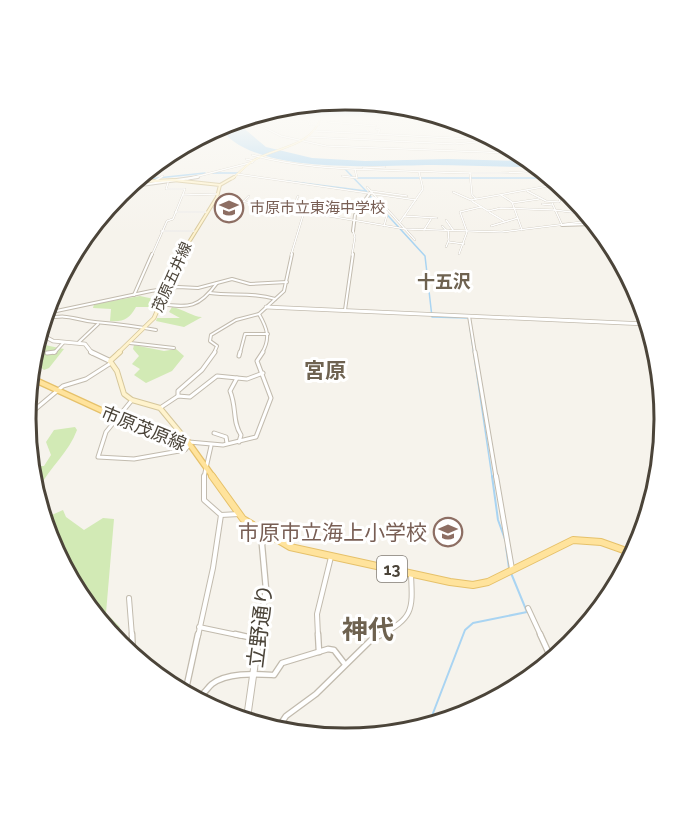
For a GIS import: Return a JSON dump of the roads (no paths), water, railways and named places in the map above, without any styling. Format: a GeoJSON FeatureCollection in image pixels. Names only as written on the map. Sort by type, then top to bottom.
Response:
{"type":"FeatureCollection","features":[{"type":"Feature","properties":{"kind":"main road"},"geometry":{"type":"LineString","coordinates":[[147,181],[180,180],[211,182],[220,186],[260,158]]}},
{"type":"Feature","properties":{"kind":"main road","name":"茂原五井線"},"geometry":{"type":"LineString","coordinates":[[111,362],[154,318],[194,231],[218,196],[220,186]]}},
{"type":"Feature","properties":{"kind":"main road"},"geometry":{"type":"LineString","coordinates":[[111,362],[117,372],[121,390],[132,400],[160,408],[190,443]]}},
{"type":"Feature","properties":{"kind":"main road","name":"市原茂原線"},"geometry":{"type":"LineString","coordinates":[[39,382],[118,418],[190,443],[239,514],[266,533],[298,549],[473,585],[488,582],[573,540],[601,542],[624,550]]}},
{"type":"Feature","properties":{"kind":"street"},"geometry":{"type":"LineString","coordinates":[[260,158],[285,164],[349,170],[385,167]]}},
{"type":"Feature","properties":{"kind":"street"},"geometry":{"type":"LineString","coordinates":[[246,159],[253,161]]}},
{"type":"Feature","properties":{"kind":"street"},"geometry":{"type":"LineString","coordinates":[[142,186],[218,173],[253,161]]}},
{"type":"Feature","properties":{"kind":"street"},"geometry":{"type":"LineString","coordinates":[[355,169],[501,174],[531,172]]}},
{"type":"Feature","properties":{"kind":"street"},"geometry":{"type":"LineString","coordinates":[[342,176],[357,178],[355,169]]}},
{"type":"Feature","properties":{"kind":"street"},"geometry":{"type":"LineString","coordinates":[[399,222],[423,189],[419,172]]}},
{"type":"Feature","properties":{"kind":"street"},"geometry":{"type":"LineString","coordinates":[[470,173],[472,195],[476,199]]}},
{"type":"Feature","properties":{"kind":"street"},"geometry":{"type":"LineString","coordinates":[[237,174],[370,192],[403,200],[416,200]]}},
{"type":"Feature","properties":{"kind":"street"},"geometry":{"type":"LineString","coordinates":[[155,181],[163,176]]}},
{"type":"Feature","properties":{"kind":"street"},"geometry":{"type":"LineString","coordinates":[[134,296],[161,231],[176,212],[185,189],[166,189],[168,183]]}},
{"type":"Feature","properties":{"kind":"street"},"geometry":{"type":"LineString","coordinates":[[453,192],[464,200],[471,200],[549,186]]}},
{"type":"Feature","properties":{"kind":"street"},"geometry":{"type":"LineString","coordinates":[[366,187],[415,240]]}},
{"type":"Feature","properties":{"kind":"street"},"geometry":{"type":"LineString","coordinates":[[345,310],[356,213],[370,192],[377,190],[407,195]]}},
{"type":"Feature","properties":{"kind":"street"},"geometry":{"type":"LineString","coordinates":[[526,190],[552,204]]}},
{"type":"Feature","properties":{"kind":"street"},"geometry":{"type":"LineString","coordinates":[[403,200],[410,192]]}},
{"type":"Feature","properties":{"kind":"street"},"geometry":{"type":"LineString","coordinates":[[183,195],[218,196],[405,229],[493,229],[505,233],[584,223]]}},
{"type":"Feature","properties":{"kind":"street"},"geometry":{"type":"LineString","coordinates":[[501,195],[512,203],[522,230]]}},
{"type":"Feature","properties":{"kind":"street"},"geometry":{"type":"LineString","coordinates":[[229,199],[233,196]]}},
{"type":"Feature","properties":{"kind":"street"},"geometry":{"type":"LineString","coordinates":[[243,202],[249,196]]}},
{"type":"Feature","properties":{"kind":"street"},"geometry":{"type":"LineString","coordinates":[[292,210],[298,196]]}},
{"type":"Feature","properties":{"kind":"street"},"geometry":{"type":"LineString","coordinates":[[542,204],[559,202],[561,198]]}},
{"type":"Feature","properties":{"kind":"street"},"geometry":{"type":"LineString","coordinates":[[512,203],[539,199]]}},
{"type":"Feature","properties":{"kind":"street"},"geometry":{"type":"LineString","coordinates":[[471,200],[505,222]]}},
{"type":"Feature","properties":{"kind":"street"},"geometry":{"type":"LineString","coordinates":[[267,206],[271,201],[278,201]]}},
{"type":"Feature","properties":{"kind":"street"},"geometry":{"type":"LineString","coordinates":[[552,204],[562,225]]}},
{"type":"Feature","properties":{"kind":"street"},"geometry":{"type":"LineString","coordinates":[[459,254],[467,230],[460,212],[481,207]]}},
{"type":"Feature","properties":{"kind":"street"},"geometry":{"type":"LineString","coordinates":[[545,209],[575,212]]}},
{"type":"Feature","properties":{"kind":"street"},"geometry":{"type":"LineString","coordinates":[[488,211],[554,210]]}},
{"type":"Feature","properties":{"kind":"street"},"geometry":{"type":"LineString","coordinates":[[310,213],[316,211]]}},
{"type":"Feature","properties":{"kind":"street"},"geometry":{"type":"LineString","coordinates":[[176,212],[206,212]]}},
{"type":"Feature","properties":{"kind":"street"},"geometry":{"type":"LineString","coordinates":[[178,396],[178,391],[212,358],[217,346],[210,341],[211,335],[227,324],[259,314],[284,291],[287,270],[304,212]]}},
{"type":"Feature","properties":{"kind":"street"},"geometry":{"type":"LineString","coordinates":[[383,214],[387,215],[384,226]]}},
{"type":"Feature","properties":{"kind":"street"},"geometry":{"type":"LineString","coordinates":[[404,216],[437,218]]}},
{"type":"Feature","properties":{"kind":"street"},"geometry":{"type":"LineString","coordinates":[[493,229],[518,218]]}},
{"type":"Feature","properties":{"kind":"street"},"geometry":{"type":"LineString","coordinates":[[421,228],[431,219]]}},
{"type":"Feature","properties":{"kind":"street"},"geometry":{"type":"LineString","coordinates":[[446,220],[453,230]]}},
{"type":"Feature","properties":{"kind":"street"},"geometry":{"type":"LineString","coordinates":[[442,226],[447,230],[449,242],[446,247]]}},
{"type":"Feature","properties":{"kind":"street"},"geometry":{"type":"LineString","coordinates":[[161,231],[194,231]]}},
{"type":"Feature","properties":{"kind":"street"},"geometry":{"type":"LineString","coordinates":[[449,242],[464,244]]}},
{"type":"Feature","properties":{"kind":"street"},"geometry":{"type":"LineString","coordinates":[[54,313],[166,289],[198,288],[234,279],[252,284],[287,282]]}},
{"type":"Feature","properties":{"kind":"street"},"geometry":{"type":"LineString","coordinates":[[160,304],[186,308],[210,293],[218,282]]}},
{"type":"Feature","properties":{"kind":"street"},"geometry":{"type":"LineString","coordinates":[[210,293],[231,296],[259,294],[275,299]]}},
{"type":"Feature","properties":{"kind":"street"},"geometry":{"type":"LineString","coordinates":[[266,307],[639,324]]}},
{"type":"Feature","properties":{"kind":"street"},"geometry":{"type":"LineString","coordinates":[[54,314],[156,330]]}},
{"type":"Feature","properties":{"kind":"street"},"geometry":{"type":"LineString","coordinates":[[132,400],[106,432],[98,457],[138,458],[184,450],[190,443],[211,446],[256,437],[269,406],[270,388],[257,361],[267,345],[268,334],[267,324],[259,314]]}},
{"type":"Feature","properties":{"kind":"street"},"geometry":{"type":"LineString","coordinates":[[469,316],[512,569]]}},
{"type":"Feature","properties":{"kind":"street"},"geometry":{"type":"LineString","coordinates":[[79,342],[100,323]]}},
{"type":"Feature","properties":{"kind":"street"},"geometry":{"type":"LineString","coordinates":[[238,356],[245,334],[268,334]]}},
{"type":"Feature","properties":{"kind":"street"},"geometry":{"type":"LineString","coordinates":[[47,338],[53,341],[79,342],[88,346],[94,355],[111,362]]}},
{"type":"Feature","properties":{"kind":"street"},"geometry":{"type":"LineString","coordinates":[[47,353],[53,354],[65,341]]}},
{"type":"Feature","properties":{"kind":"street"},"geometry":{"type":"LineString","coordinates":[[130,343],[174,348]]}},
{"type":"Feature","properties":{"kind":"street"},"geometry":{"type":"LineString","coordinates":[[37,408],[68,383],[86,379],[111,362]]}},
{"type":"Feature","properties":{"kind":"street"},"geometry":{"type":"LineString","coordinates":[[160,408],[178,396],[190,397],[217,376],[247,379],[263,373]]}},
{"type":"Feature","properties":{"kind":"street"},"geometry":{"type":"LineString","coordinates":[[237,378],[230,391],[236,406],[235,426],[241,435],[239,442]]}},
{"type":"Feature","properties":{"kind":"street"},"geometry":{"type":"LineString","coordinates":[[214,433],[226,437],[227,443]]}},
{"type":"Feature","properties":{"kind":"street"},"geometry":{"type":"LineString","coordinates":[[211,446],[204,500],[220,515],[239,514]]}},
{"type":"Feature","properties":{"kind":"street"},"geometry":{"type":"LineString","coordinates":[[187,684],[213,568],[220,515]]}},
{"type":"Feature","properties":{"kind":"street","name":"立野通り"},"geometry":{"type":"LineString","coordinates":[[248,712],[266,589],[262,544],[266,533]]}},
{"type":"Feature","properties":{"kind":"street"},"geometry":{"type":"LineString","coordinates":[[319,652],[317,614],[332,557]]}},
{"type":"Feature","properties":{"kind":"street"},"geometry":{"type":"LineString","coordinates":[[282,721],[286,716],[316,694],[345,663],[371,640],[396,627],[409,613],[413,604],[411,573]]}},
{"type":"Feature","properties":{"kind":"street"},"geometry":{"type":"LineString","coordinates":[[129,598],[133,643]]}},
{"type":"Feature","properties":{"kind":"street"},"geometry":{"type":"LineString","coordinates":[[528,608],[548,652]]}},
{"type":"Feature","properties":{"kind":"street"},"geometry":{"type":"LineString","coordinates":[[199,627],[259,639]]}},
{"type":"Feature","properties":{"kind":"street"},"geometry":{"type":"LineString","coordinates":[[205,694],[215,682],[254,674],[274,675],[282,663],[319,652],[334,650],[345,663]]}},
{"type":"Feature","properties":{"kind":"water"},"geometry":{"type":"Polygon","coordinates":[[[271,157],[365,161],[448,159],[515,161],[524,167],[351,166],[287,161],[271,157]]]}},
{"type":"Feature","properties":{"kind":"waterway"},"geometry":{"type":"LineString","coordinates":[[345,169],[367,192]]}},
{"type":"Feature","properties":{"kind":"waterway"},"geometry":{"type":"LineString","coordinates":[[150,179],[205,173]]}},
{"type":"Feature","properties":{"kind":"waterway"},"geometry":{"type":"LineString","coordinates":[[213,173],[238,173]]}},
{"type":"Feature","properties":{"kind":"waterway"},"geometry":{"type":"LineString","coordinates":[[358,178],[539,178]]}},
{"type":"Feature","properties":{"kind":"waterway"},"geometry":{"type":"LineString","coordinates":[[287,181],[366,191]]}},
{"type":"Feature","properties":{"kind":"waterway"},"geometry":{"type":"LineString","coordinates":[[370,196],[425,256],[432,317],[467,318]]}},
{"type":"Feature","properties":{"kind":"waterway"},"geometry":{"type":"LineString","coordinates":[[470,328],[492,477]]}},
{"type":"Feature","properties":{"kind":"waterway"},"geometry":{"type":"LineString","coordinates":[[492,476],[498,520],[506,542]]}},
{"type":"Feature","properties":{"kind":"waterway"},"geometry":{"type":"LineString","coordinates":[[506,546],[509,568]]}},
{"type":"Feature","properties":{"kind":"waterway"},"geometry":{"type":"LineString","coordinates":[[432,715],[465,630],[473,623],[527,612],[511,573]]}},
{"type":"Feature","properties":{"kind":"place","name":"市原市立東海中学校"},"geometry":{"type":"Point","coordinates":[229,208]}},
{"type":"Feature","properties":{"kind":"place","name":"市原市立海上小学校"},"geometry":{"type":"Point","coordinates":[448,532]}},
{"type":"Feature","properties":{"kind":"district","name":"十五沢"},"geometry":{"type":"Point","coordinates":[444,281]}},
{"type":"Feature","properties":{"kind":"district","name":"宮原"},"geometry":{"type":"Point","coordinates":[325,370]}},
{"type":"Feature","properties":{"kind":"district","name":"神代"},"geometry":{"type":"Point","coordinates":[368,630]}}]}
